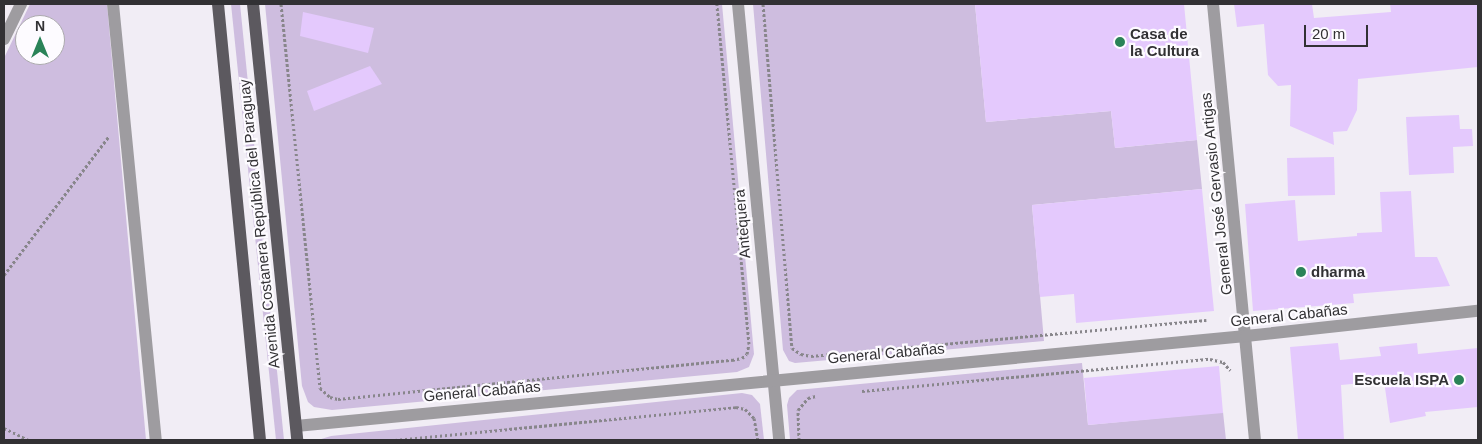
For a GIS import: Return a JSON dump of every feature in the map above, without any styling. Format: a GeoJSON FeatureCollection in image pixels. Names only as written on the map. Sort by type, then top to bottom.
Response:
{"type":"FeatureCollection","features":[{"type":"Feature","properties":{"kind":"main road","name":"Avenida Costanera República del Paraguay"},"geometry":{"type":"LineString","coordinates":[[218,4],[260,440]]}},
{"type":"Feature","properties":{"kind":"main road","name":"Avenida Costanera República del Paraguay"},"geometry":{"type":"LineString","coordinates":[[253,4],[297,440]]}},
{"type":"Feature","properties":{"kind":"street"},"geometry":{"type":"LineString","coordinates":[[4,39],[21,4]]}},
{"type":"Feature","properties":{"kind":"street"},"geometry":{"type":"LineString","coordinates":[[113,4],[156,440]]}},
{"type":"Feature","properties":{"kind":"street","name":"Antequera"},"geometry":{"type":"LineString","coordinates":[[738,4],[778,440]]}},
{"type":"Feature","properties":{"kind":"street","name":"General José Gervasio Artigas"},"geometry":{"type":"LineString","coordinates":[[1213,4],[1255,440]]}},
{"type":"Feature","properties":{"kind":"street","name":"General Cabañas"},"geometry":{"type":"LineString","coordinates":[[296,426],[1246,336],[1478,311]]}},
{"type":"Feature","properties":{"kind":"path"},"geometry":{"type":"LineString","coordinates":[[281,4],[320,388],[330,397],[338,399],[732,360],[742,358],[747,354],[749,344],[717,4]]}},
{"type":"Feature","properties":{"kind":"path"},"geometry":{"type":"LineString","coordinates":[[763,4],[792,348],[801,354],[811,356],[1206,320]]}},
{"type":"Feature","properties":{"kind":"path"},"geometry":{"type":"LineString","coordinates":[[4,275],[125,114]]}},
{"type":"Feature","properties":{"kind":"path"},"geometry":{"type":"LineString","coordinates":[[854,392],[1210,359],[1223,362],[1229,368]]}},
{"type":"Feature","properties":{"kind":"path"},"geometry":{"type":"LineString","coordinates":[[799,440],[798,410],[808,398],[824,395]]}},
{"type":"Feature","properties":{"kind":"path"},"geometry":{"type":"LineString","coordinates":[[395,440],[736,407],[745,409],[754,418],[758,440]]}},
{"type":"Feature","properties":{"kind":"path"},"geometry":{"type":"LineString","coordinates":[[4,428],[29,440]]}},
{"type":"Feature","properties":{"kind":"shaded area"},"geometry":{"type":"Polygon","coordinates":[[[30,4],[107,4],[146,440],[4,440],[4,58],[15,35],[15,65],[65,65],[65,15],[25,15],[30,4]]]}},
{"type":"Feature","properties":{"kind":"shaded area"},"geometry":{"type":"Polygon","coordinates":[[[231,4],[240,4],[284,440],[276,440],[231,4]]]}},
{"type":"Feature","properties":{"kind":"shaded area"},"geometry":{"type":"Polygon","coordinates":[[[265,4],[722,4],[754,354],[749,367],[737,372],[332,410],[314,407],[308,402],[302,386],[265,4]]]}},
{"type":"Feature","properties":{"kind":"shaded area"},"geometry":{"type":"Polygon","coordinates":[[[753,4],[975,4],[986,122],[1111,111],[1115,148],[1197,140],[1202,189],[1032,205],[1044,341],[795,363],[789,361],[783,350],[753,4]]]}},
{"type":"Feature","properties":{"kind":"shaded area"},"geometry":{"type":"Polygon","coordinates":[[[1082,363],[1088,425],[1223,412],[1226,440],[790,440],[787,405],[789,398],[797,390],[1082,363]]]}},
{"type":"Feature","properties":{"kind":"shaded area"},"geometry":{"type":"Polygon","coordinates":[[[742,393],[752,395],[760,404],[764,440],[318,440],[331,436],[742,393]]]}},
{"type":"Feature","properties":{"kind":"building"},"geometry":{"type":"Polygon","coordinates":[[[975,4],[1184,4],[1197,140],[1115,148],[1111,111],[986,122],[975,4]]]}},
{"type":"Feature","properties":{"kind":"building"},"geometry":{"type":"Polygon","coordinates":[[[1234,4],[1312,4],[1314,18],[1391,12],[1390,4],[1478,4],[1478,67],[1358,79],[1357,110],[1347,131],[1333,132],[1334,145],[1290,126],[1291,85],[1278,86],[1268,75],[1264,24],[1237,27],[1234,4]]]}},
{"type":"Feature","properties":{"kind":"building"},"geometry":{"type":"Polygon","coordinates":[[[303,12],[374,28],[368,53],[300,36],[303,12]]]}},
{"type":"Feature","properties":{"kind":"building"},"geometry":{"type":"Polygon","coordinates":[[[370,66],[382,84],[314,111],[307,91],[370,66]]]}},
{"type":"Feature","properties":{"kind":"building"},"geometry":{"type":"Polygon","coordinates":[[[1459,115],[1460,129],[1472,129],[1473,146],[1453,147],[1454,173],[1409,175],[1406,117],[1459,115]]]}},
{"type":"Feature","properties":{"kind":"building"},"geometry":{"type":"Polygon","coordinates":[[[1334,157],[1335,195],[1288,196],[1287,158],[1334,157]]]}},
{"type":"Feature","properties":{"kind":"building"},"geometry":{"type":"Polygon","coordinates":[[[1202,189],[1214,311],[1076,323],[1074,294],[1040,297],[1032,205],[1202,189]]]}},
{"type":"Feature","properties":{"kind":"building"},"geometry":{"type":"Polygon","coordinates":[[[1411,191],[1415,257],[1437,257],[1450,286],[1353,294],[1354,303],[1253,311],[1245,204],[1295,200],[1298,241],[1357,236],[1357,233],[1382,232],[1380,192],[1411,191]]]}},
{"type":"Feature","properties":{"kind":"building"},"geometry":{"type":"Polygon","coordinates":[[[1338,343],[1340,360],[1381,356],[1379,347],[1417,343],[1418,354],[1478,348],[1478,407],[1425,412],[1426,416],[1390,423],[1384,381],[1341,385],[1344,440],[1298,440],[1290,347],[1338,343]]]}},
{"type":"Feature","properties":{"kind":"building"},"geometry":{"type":"Polygon","coordinates":[[[1219,366],[1223,413],[1088,425],[1084,378],[1219,366]]]}},
{"type":"Feature","properties":{"kind":"place","name":"Casa de la Cultura"},"geometry":{"type":"Point","coordinates":[1120,42]}},
{"type":"Feature","properties":{"kind":"place","name":"dharma"},"geometry":{"type":"Point","coordinates":[1301,272]}},
{"type":"Feature","properties":{"kind":"place","name":"Escuela ISPA"},"geometry":{"type":"Point","coordinates":[1459,380]}}]}
